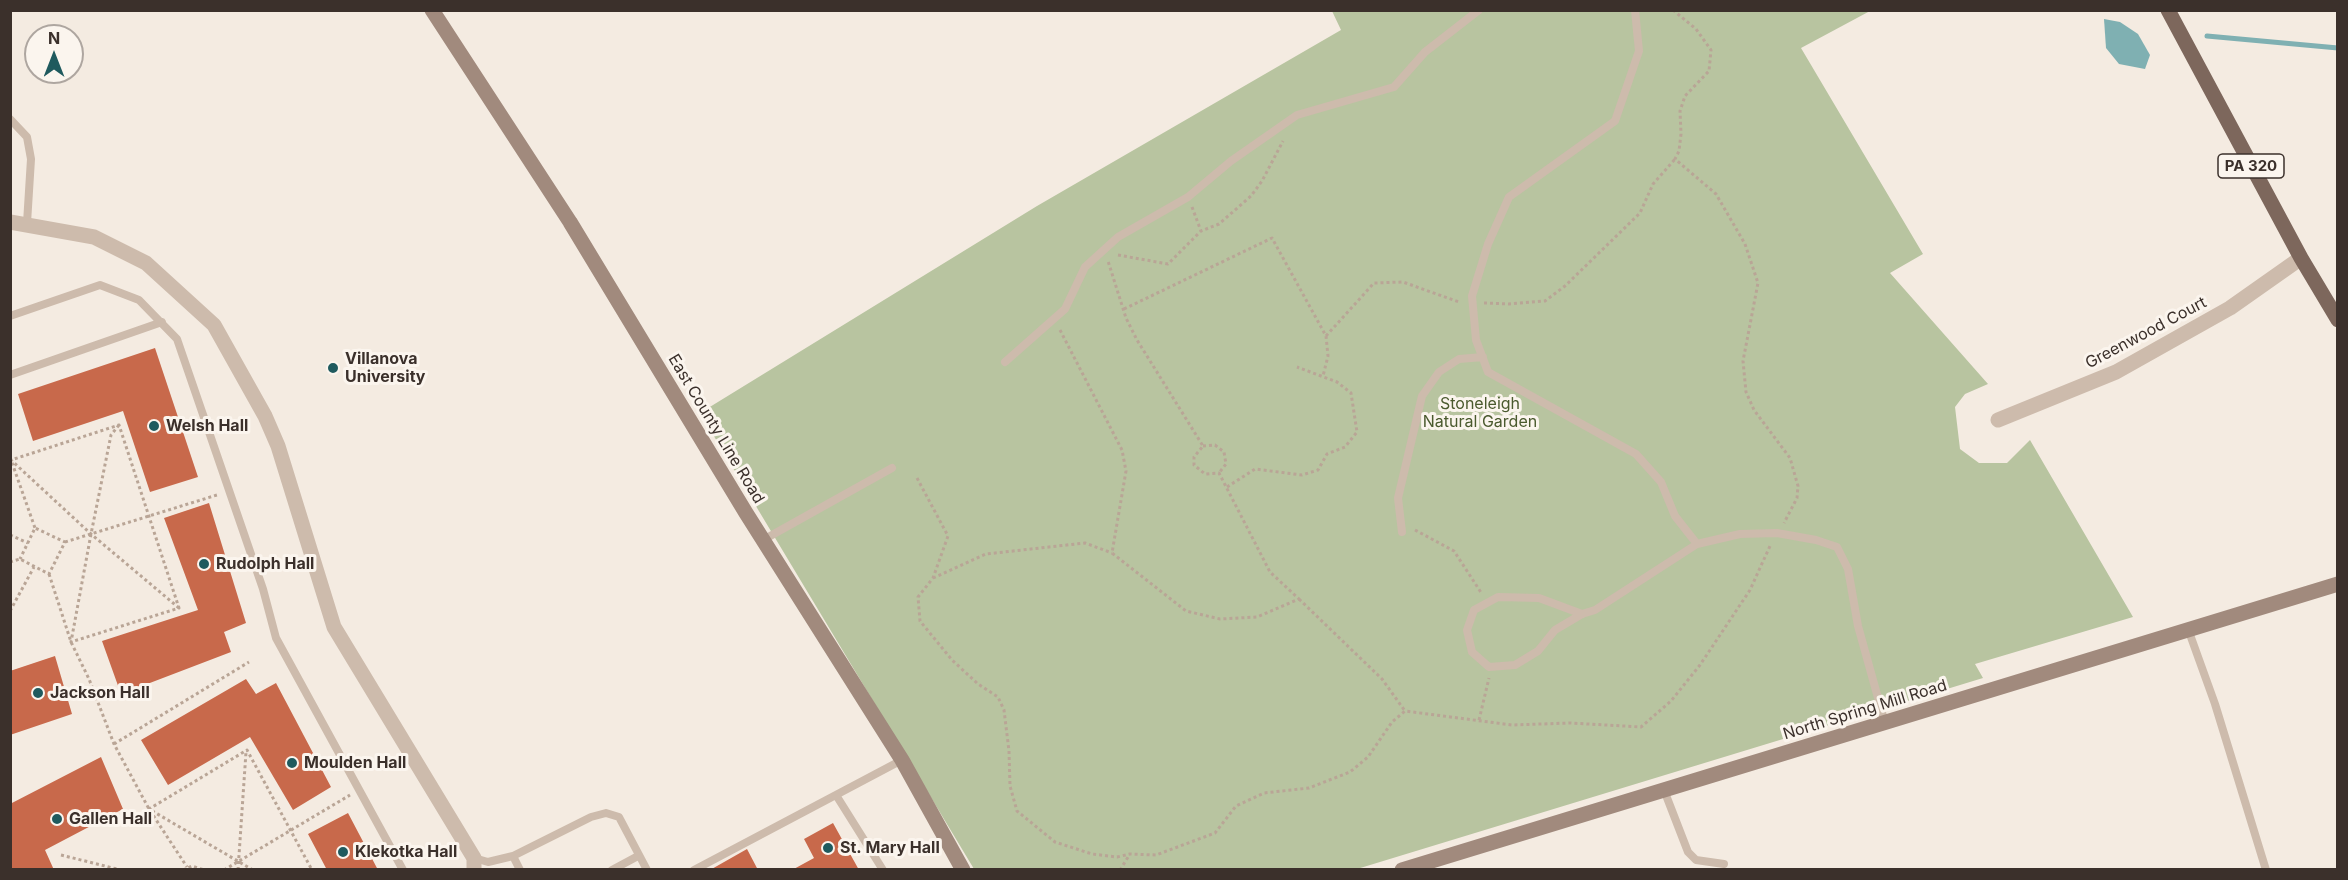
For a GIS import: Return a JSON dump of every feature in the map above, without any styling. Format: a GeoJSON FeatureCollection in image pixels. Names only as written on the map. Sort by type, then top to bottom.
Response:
{"type":"FeatureCollection","features":[{"type":"Feature","properties":{"kind":"main road","name":"PA 320"},"geometry":{"type":"LineString","coordinates":[[2168,10],[2301,258],[2337,320]]}},
{"type":"Feature","properties":{"kind":"street","name":"East County Line Road"},"geometry":{"type":"LineString","coordinates":[[432,10],[570,222],[763,540],[902,760],[963,870]]}},
{"type":"Feature","properties":{"kind":"street"},"geometry":{"type":"LineString","coordinates":[[10,222],[27,223],[94,237],[146,263],[214,325],[278,446],[334,627],[474,864]]}},
{"type":"Feature","properties":{"kind":"street","name":"Greenwood Court"},"geometry":{"type":"LineString","coordinates":[[1998,420],[2116,372],[2230,308],[2301,258]]}},
{"type":"Feature","properties":{"kind":"street","name":"North Spring Mill Road"},"geometry":{"type":"LineString","coordinates":[[1402,870],[2337,584]]}},
{"type":"Feature","properties":{"kind":"lane"},"geometry":{"type":"LineString","coordinates":[[1005,362],[1065,309],[1085,267],[1106,254],[1118,237],[1188,197],[1231,161],[1297,115],[1394,87],[1425,52],[1479,10]]}},
{"type":"Feature","properties":{"kind":"lane"},"geometry":{"type":"LineString","coordinates":[[1635,10],[1639,51],[1616,121],[1509,197],[1488,244],[1472,296],[1476,340],[1488,372],[1636,454],[1661,482],[1675,516],[1697,544]]}},
{"type":"Feature","properties":{"kind":"lane"},"geometry":{"type":"LineString","coordinates":[[10,119],[27,137],[31,159],[27,223]]}},
{"type":"Feature","properties":{"kind":"lane"},"geometry":{"type":"LineString","coordinates":[[10,316],[100,285],[139,300],[177,339],[263,589],[276,638],[403,870]]}},
{"type":"Feature","properties":{"kind":"lane"},"geometry":{"type":"LineString","coordinates":[[10,375],[162,322]]}},
{"type":"Feature","properties":{"kind":"lane"},"geometry":{"type":"LineString","coordinates":[[1406,530],[1398,498],[1422,396],[1439,372],[1459,360],[1483,357]]}},
{"type":"Feature","properties":{"kind":"lane"},"geometry":{"type":"LineString","coordinates":[[763,540],[892,468]]}},
{"type":"Feature","properties":{"kind":"lane"},"geometry":{"type":"LineString","coordinates":[[1582,614],[1539,598],[1498,597],[1474,610],[1467,630],[1472,652],[1490,667],[1515,665],[1538,651],[1555,630],[1582,614],[1594,610],[1697,544],[1740,534],[1777,533],[1816,540],[1837,547],[1848,569],[1858,626],[1884,723]]}},
{"type":"Feature","properties":{"kind":"lane"},"geometry":{"type":"LineString","coordinates":[[2188,629],[2220,719],[2266,870]]}},
{"type":"Feature","properties":{"kind":"lane"},"geometry":{"type":"LineString","coordinates":[[694,870],[902,760]]}},
{"type":"Feature","properties":{"kind":"lane"},"geometry":{"type":"LineString","coordinates":[[1664,790],[1688,852],[1696,860],[1724,864]]}},
{"type":"Feature","properties":{"kind":"lane"},"geometry":{"type":"LineString","coordinates":[[836,795],[883,870]]}},
{"type":"Feature","properties":{"kind":"lane"},"geometry":{"type":"LineString","coordinates":[[474,864],[513,856],[591,817],[606,813],[619,817],[647,870]]}},
{"type":"Feature","properties":{"kind":"lane"},"geometry":{"type":"LineString","coordinates":[[513,856],[520,870]]}},
{"type":"Feature","properties":{"kind":"lane"},"geometry":{"type":"LineString","coordinates":[[612,870],[638,856]]}},
{"type":"Feature","properties":{"kind":"path"},"geometry":{"type":"LineString","coordinates":[[1326,336],[1374,283],[1403,282],[1456,302],[1509,304],[1545,301],[1565,286],[1640,213],[1653,184],[1675,159],[1679,151],[1685,96],[1709,71],[1711,50],[1696,29],[1673,10]]}},
{"type":"Feature","properties":{"kind":"path"},"geometry":{"type":"LineString","coordinates":[[1203,446],[1137,340],[1106,254],[1168,264],[1201,231],[1219,224],[1251,196],[1262,181],[1297,115]]}},
{"type":"Feature","properties":{"kind":"path"},"geometry":{"type":"LineString","coordinates":[[917,478],[948,536],[933,578],[918,597],[920,621],[952,660],[978,684],[998,697],[1004,710],[1010,786],[1017,811],[1055,842],[1092,854],[1117,857],[1130,854],[1156,855],[1215,833],[1236,806],[1264,793],[1309,788],[1350,772],[1368,757],[1392,722],[1405,711],[1512,725],[1570,723],[1641,727],[1671,701],[1700,665],[1750,590],[1777,533],[1790,515],[1797,498],[1798,486],[1790,458],[1754,410],[1746,392],[1743,361],[1758,283],[1745,244],[1716,194],[1675,159]]}},
{"type":"Feature","properties":{"kind":"path"},"geometry":{"type":"LineString","coordinates":[[1188,197],[1201,231]]}},
{"type":"Feature","properties":{"kind":"path"},"geometry":{"type":"LineString","coordinates":[[1124,309],[1272,238],[1326,336],[1328,356],[1323,376]]}},
{"type":"Feature","properties":{"kind":"path"},"geometry":{"type":"LineString","coordinates":[[1055,320],[1122,450],[1126,471],[1112,553]]}},
{"type":"Feature","properties":{"kind":"path"},"geometry":{"type":"LineString","coordinates":[[1227,487],[1255,469],[1302,475],[1318,470],[1327,454],[1345,447],[1357,432],[1351,393],[1337,382],[1297,367]]}},
{"type":"Feature","properties":{"kind":"path"},"geometry":{"type":"LineString","coordinates":[[11,458],[119,424]]}},
{"type":"Feature","properties":{"kind":"path"},"geometry":{"type":"LineString","coordinates":[[119,424],[179,608]]}},
{"type":"Feature","properties":{"kind":"path"},"geometry":{"type":"LineString","coordinates":[[71,642],[111,435],[119,424]]}},
{"type":"Feature","properties":{"kind":"path"},"geometry":{"type":"LineString","coordinates":[[1215,445],[1224,452],[1226,464],[1219,473],[1205,474],[1194,465],[1194,457],[1203,446],[1215,445]]}},
{"type":"Feature","properties":{"kind":"path"},"geometry":{"type":"LineString","coordinates":[[11,458],[35,528],[20,559]]}},
{"type":"Feature","properties":{"kind":"path"},"geometry":{"type":"LineString","coordinates":[[11,458],[91,534],[179,608]]}},
{"type":"Feature","properties":{"kind":"path"},"geometry":{"type":"LineString","coordinates":[[1219,473],[1270,572],[1382,679],[1405,711]]}},
{"type":"Feature","properties":{"kind":"path"},"geometry":{"type":"LineString","coordinates":[[35,528],[65,542],[217,495]]}},
{"type":"Feature","properties":{"kind":"path"},"geometry":{"type":"LineString","coordinates":[[1406,530],[1454,551],[1481,591],[1486,604]]}},
{"type":"Feature","properties":{"kind":"path"},"geometry":{"type":"LineString","coordinates":[[10,535],[28,543]]}},
{"type":"Feature","properties":{"kind":"path"},"geometry":{"type":"LineString","coordinates":[[65,542],[49,574],[71,642],[89,679],[114,744],[149,809],[185,868],[204,870]]}},
{"type":"Feature","properties":{"kind":"path"},"geometry":{"type":"LineString","coordinates":[[933,578],[986,554],[1085,543],[1112,553],[1186,611],[1220,619],[1257,617],[1299,599]]}},
{"type":"Feature","properties":{"kind":"path"},"geometry":{"type":"LineString","coordinates":[[10,562],[20,559],[49,574]]}},
{"type":"Feature","properties":{"kind":"path"},"geometry":{"type":"LineString","coordinates":[[10,611],[34,567]]}},
{"type":"Feature","properties":{"kind":"path"},"geometry":{"type":"LineString","coordinates":[[71,642],[179,608]]}},
{"type":"Feature","properties":{"kind":"path"},"geometry":{"type":"LineString","coordinates":[[114,744],[249,662]]}},
{"type":"Feature","properties":{"kind":"path"},"geometry":{"type":"LineString","coordinates":[[1479,720],[1490,683],[1490,667]]}},
{"type":"Feature","properties":{"kind":"path"},"geometry":{"type":"LineString","coordinates":[[149,809],[247,750]]}},
{"type":"Feature","properties":{"kind":"path"},"geometry":{"type":"LineString","coordinates":[[247,750],[312,870]]}},
{"type":"Feature","properties":{"kind":"path"},"geometry":{"type":"LineString","coordinates":[[238,870],[247,750]]}},
{"type":"Feature","properties":{"kind":"path"},"geometry":{"type":"LineString","coordinates":[[224,870],[359,790]]}},
{"type":"Feature","properties":{"kind":"path"},"geometry":{"type":"LineString","coordinates":[[149,809],[253,870]]}},
{"type":"Feature","properties":{"kind":"path"},"geometry":{"type":"LineString","coordinates":[[1120,870],[1130,854]]}},
{"type":"Feature","properties":{"kind":"path"},"geometry":{"type":"LineString","coordinates":[[61,855],[121,870]]}},
{"type":"Feature","properties":{"kind":"green space","name":"Stoneleigh Natural Garden"},"geometry":{"type":"Polygon","coordinates":[[[1332,11],[1870,11],[1801,48],[1923,254],[1890,273],[1988,384],[1965,394],[1955,407],[1960,449],[1979,463],[2007,463],[2030,440],[2133,617],[1975,664],[1983,678],[1357,869],[974,869],[700,413],[1037,206],[1341,30],[1332,11]]]}},
{"type":"Feature","properties":{"kind":"water"},"geometry":{"type":"Polygon","coordinates":[[[2104,19],[2120,22],[2138,34],[2150,55],[2145,69],[2119,64],[2106,48],[2104,19]]]}},
{"type":"Feature","properties":{"kind":"building","name":"Welsh Hall"},"geometry":{"type":"Polygon","coordinates":[[[155,348],[198,477],[150,492],[123,411],[33,441],[18,394],[155,348]]]}},
{"type":"Feature","properties":{"kind":"building","name":"Rudolph Hall"},"geometry":{"type":"Polygon","coordinates":[[[209,503],[246,623],[224,632],[231,652],[121,694],[102,641],[198,610],[164,518],[209,503]]]}},
{"type":"Feature","properties":{"kind":"building","name":"Jackson Hall"},"geometry":{"type":"Polygon","coordinates":[[[55,656],[72,714],[10,735],[10,671],[55,656]]]}},
{"type":"Feature","properties":{"kind":"building","name":"Moulden Hall"},"geometry":{"type":"Polygon","coordinates":[[[246,679],[256,694],[276,683],[331,787],[293,810],[250,737],[168,785],[141,740],[246,679]]]}},
{"type":"Feature","properties":{"kind":"building","name":"Gallen Hall"},"geometry":{"type":"Polygon","coordinates":[[[101,757],[123,809],[45,850],[54,870],[10,870],[10,804],[101,757]]]}},
{"type":"Feature","properties":{"kind":"building","name":"Klekotka Hall"},"geometry":{"type":"Polygon","coordinates":[[[348,813],[378,870],[327,870],[308,834],[348,813]]]}},
{"type":"Feature","properties":{"kind":"building","name":"St. Mary Hall"},"geometry":{"type":"Polygon","coordinates":[[[833,823],[859,870],[792,870],[814,858],[804,839],[833,823]]]}},
{"type":"Feature","properties":{"kind":"building"},"geometry":{"type":"Polygon","coordinates":[[[747,849],[758,870],[710,870],[747,849]]]}},
{"type":"Feature","properties":{"kind":"waterway"},"geometry":{"type":"LineString","coordinates":[[2207,36],[2338,48]]}},
{"type":"Feature","properties":{"kind":"place","name":"Villanova University"},"geometry":{"type":"Point","coordinates":[333,368]}},
{"type":"Feature","properties":{"kind":"place","name":"Welsh Hall"},"geometry":{"type":"Point","coordinates":[154,426]}},
{"type":"Feature","properties":{"kind":"place","name":"Rudolph Hall"},"geometry":{"type":"Point","coordinates":[204,564]}},
{"type":"Feature","properties":{"kind":"place","name":"Jackson Hall"},"geometry":{"type":"Point","coordinates":[38,693]}},
{"type":"Feature","properties":{"kind":"place","name":"Moulden Hall"},"geometry":{"type":"Point","coordinates":[292,763]}},
{"type":"Feature","properties":{"kind":"place","name":"Gallen Hall"},"geometry":{"type":"Point","coordinates":[57,819]}},
{"type":"Feature","properties":{"kind":"place","name":"St. Mary Hall"},"geometry":{"type":"Point","coordinates":[828,848]}},
{"type":"Feature","properties":{"kind":"place","name":"Klekotka Hall"},"geometry":{"type":"Point","coordinates":[343,852]}}]}
